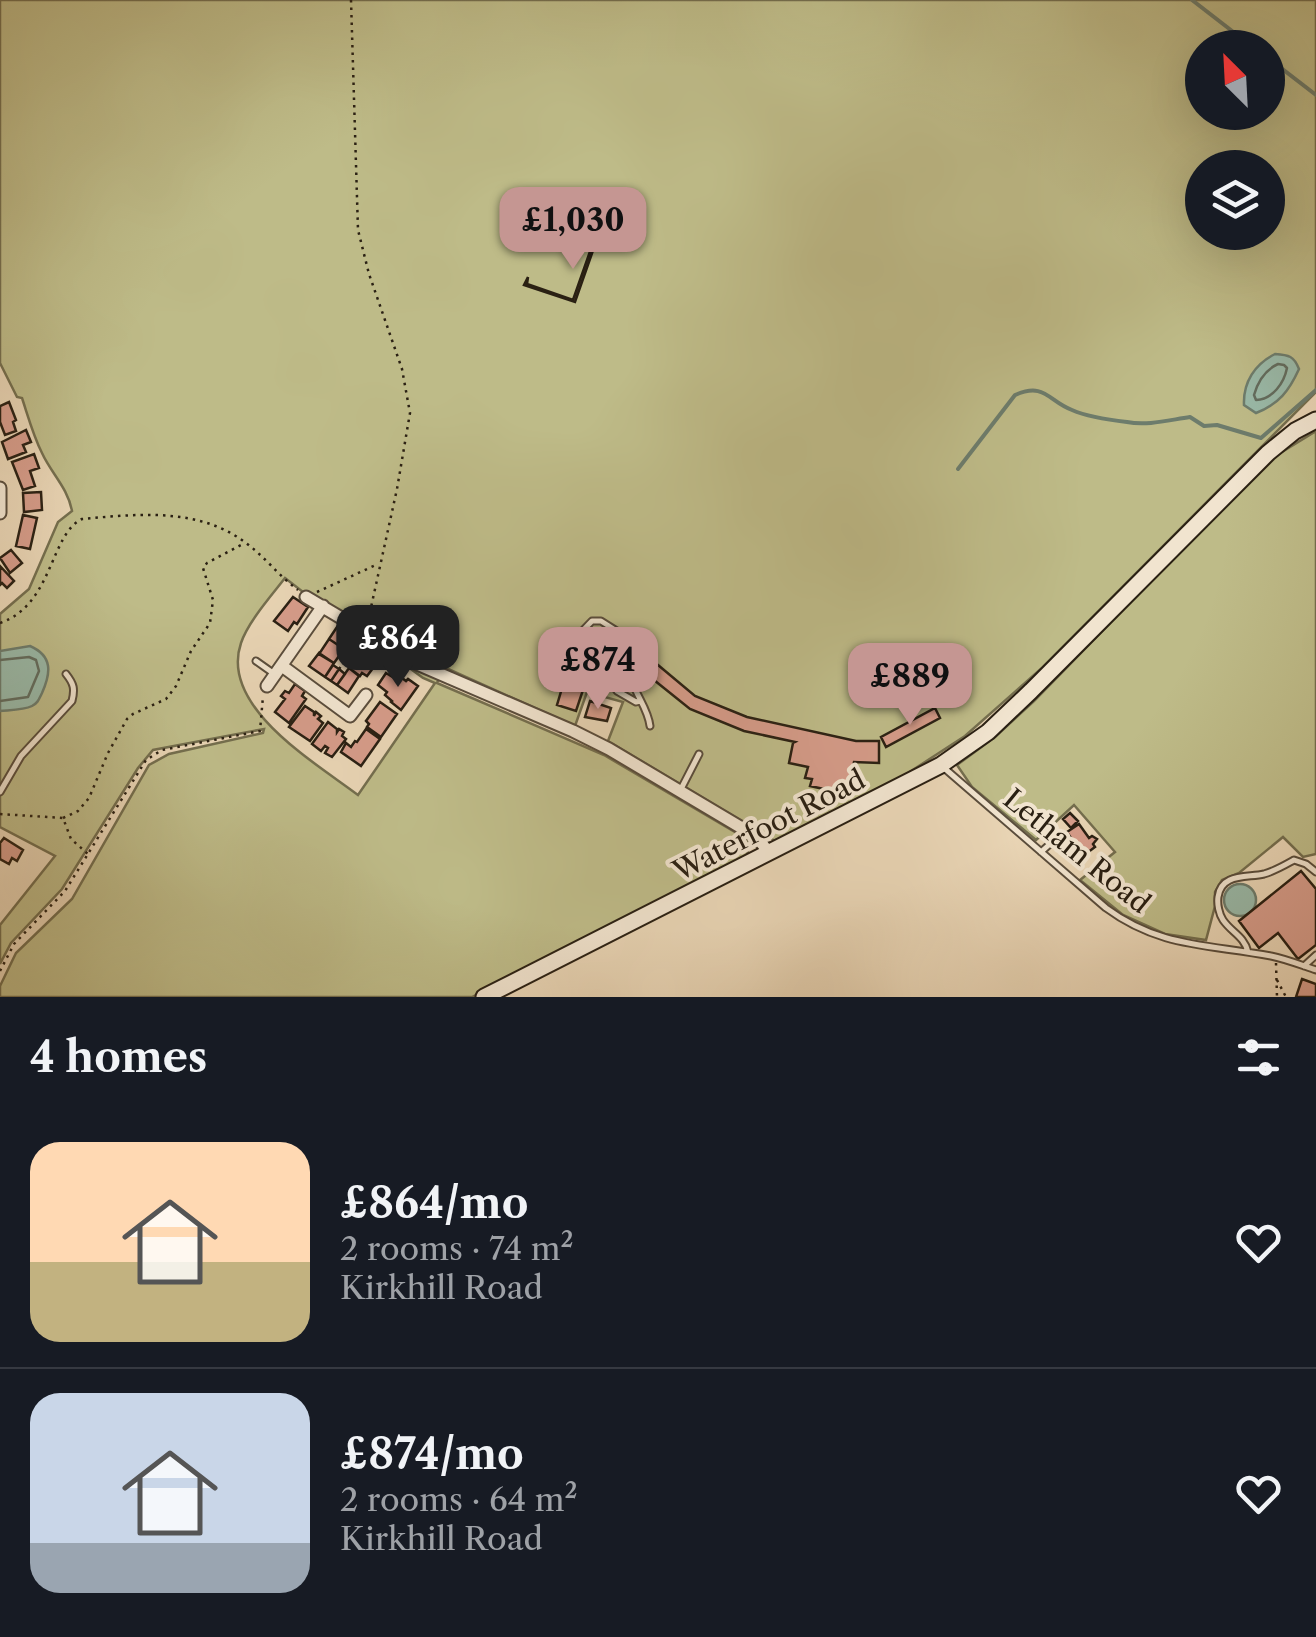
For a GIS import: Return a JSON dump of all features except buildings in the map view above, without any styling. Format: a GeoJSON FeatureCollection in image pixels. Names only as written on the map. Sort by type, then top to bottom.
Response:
{"type":"FeatureCollection","features":[{"type":"Feature","properties":{"kind":"street","name":"Waterfoot Road"},"geometry":{"type":"LineString","coordinates":[[484,997],[941,765],[988,732],[1031,691],[1268,453],[1316,420]]}},
{"type":"Feature","properties":{"kind":"street"},"geometry":{"type":"LineString","coordinates":[[0,488],[0,513]]}},
{"type":"Feature","properties":{"kind":"street"},"geometry":{"type":"LineString","coordinates":[[306,597],[394,654],[609,749],[757,837],[769,853]]}},
{"type":"Feature","properties":{"kind":"street"},"geometry":{"type":"LineString","coordinates":[[324,606],[275,675],[350,716],[366,695]]}},
{"type":"Feature","properties":{"kind":"lane"},"geometry":{"type":"LineString","coordinates":[[640,701],[617,691],[590,660],[566,656],[566,648],[592,621],[601,621],[620,633],[650,726]]}},
{"type":"Feature","properties":{"kind":"lane"},"geometry":{"type":"LineString","coordinates":[[256,661],[275,675]]}},
{"type":"Feature","properties":{"kind":"lane"},"geometry":{"type":"LineString","coordinates":[[0,792],[21,756],[72,701],[73,682],[66,674]]}},
{"type":"Feature","properties":{"kind":"lane"},"geometry":{"type":"LineString","coordinates":[[680,792],[699,754]]}},
{"type":"Feature","properties":{"kind":"lane","name":"Letham Road"},"geometry":{"type":"LineString","coordinates":[[941,765],[1106,908],[1136,928],[1167,940],[1276,957],[1316,970]]}},
{"type":"Feature","properties":{"kind":"lane"},"geometry":{"type":"LineString","coordinates":[[1041,852],[1061,834]]}},
{"type":"Feature","properties":{"kind":"lane"},"geometry":{"type":"LineString","coordinates":[[1248,952],[1245,941],[1223,920],[1218,892],[1224,884],[1236,876],[1267,873],[1294,860],[1316,872]]}},
{"type":"Feature","properties":{"kind":"lane"},"geometry":{"type":"LineString","coordinates":[[1304,966],[1316,954]]}},
{"type":"Feature","properties":{"kind":"path"},"geometry":{"type":"LineString","coordinates":[[339,670],[365,632],[395,501],[410,413],[402,369],[358,230],[351,0]]}},
{"type":"Feature","properties":{"kind":"path"},"geometry":{"type":"LineString","coordinates":[[0,623],[30,603],[46,579],[71,524],[82,519],[150,513],[206,522],[246,542],[306,597],[380,563]]}},
{"type":"Feature","properties":{"kind":"path"},"geometry":{"type":"LineString","coordinates":[[0,814],[62,818],[78,811],[89,798],[127,719],[166,698],[210,623],[213,600],[203,568],[246,542]]}},
{"type":"Feature","properties":{"kind":"path"},"geometry":{"type":"LineString","coordinates":[[0,971],[14,944],[65,891],[146,760],[162,750],[260,731],[263,693],[275,675]]}},
{"type":"Feature","properties":{"kind":"path"},"geometry":{"type":"LineString","coordinates":[[62,818],[71,839],[89,855]]}},
{"type":"Feature","properties":{"kind":"path"},"geometry":{"type":"LineString","coordinates":[[1276,957],[1277,997]]}},
{"type":"Feature","properties":{"kind":"path"},"geometry":{"type":"LineString","coordinates":[[1276,978],[1286,997]]}},
{"type":"Feature","properties":{"kind":"shaded area"},"geometry":{"type":"Polygon","coordinates":[[[0,0],[1316,0],[1316,392],[1043,667],[965,736],[905,775],[780,844],[608,741],[623,702],[587,692],[575,726],[395,645],[372,630],[366,641],[285,578],[254,618],[241,643],[238,667],[244,689],[276,731],[358,795],[435,683],[408,667],[604,755],[750,844],[746,857],[472,997],[0,997],[0,986],[16,953],[72,899],[149,765],[169,754],[263,733],[264,729],[153,750],[62,889],[11,943],[0,964],[0,925],[55,856],[0,827],[0,614],[29,589],[58,522],[72,511],[39,446],[22,398],[17,397],[0,363],[0,0]]]}},
{"type":"Feature","properties":{"kind":"shaded area"},"geometry":{"type":"Polygon","coordinates":[[[1316,431],[1316,854],[1303,857],[1283,837],[1239,873],[1222,880],[1215,892],[1206,940],[1165,934],[1123,915],[1080,880],[1115,852],[1074,805],[1036,840],[972,787],[957,765],[1034,701],[1269,460],[1316,431]]]}},
{"type":"Feature","properties":{"kind":"water"},"geometry":{"type":"Polygon","coordinates":[[[1275,354],[1290,357],[1299,369],[1282,396],[1256,413],[1244,405],[1248,381],[1256,368],[1275,354]]]}},
{"type":"Feature","properties":{"kind":"water"},"geometry":{"type":"Polygon","coordinates":[[[30,646],[43,655],[48,666],[42,693],[32,706],[0,711],[0,651],[30,646]]]}},
{"type":"Feature","properties":{"kind":"water"},"geometry":{"type":"Polygon","coordinates":[[[1240,884],[1251,889],[1256,900],[1251,911],[1240,916],[1229,911],[1224,900],[1229,889],[1240,884]]]}},
{"type":"Feature","properties":{"kind":"waterway"},"geometry":{"type":"LineString","coordinates":[[1192,0],[1231,30]]}},
{"type":"Feature","properties":{"kind":"waterway"},"geometry":{"type":"LineString","coordinates":[[1285,71],[1316,95]]}},
{"type":"Feature","properties":{"kind":"waterway"},"geometry":{"type":"LineString","coordinates":[[958,469],[1015,395],[1025,392],[1046,394],[1072,410],[1099,418],[1142,423],[1190,417],[1204,426],[1217,425],[1261,438],[1316,390]]}}]}
